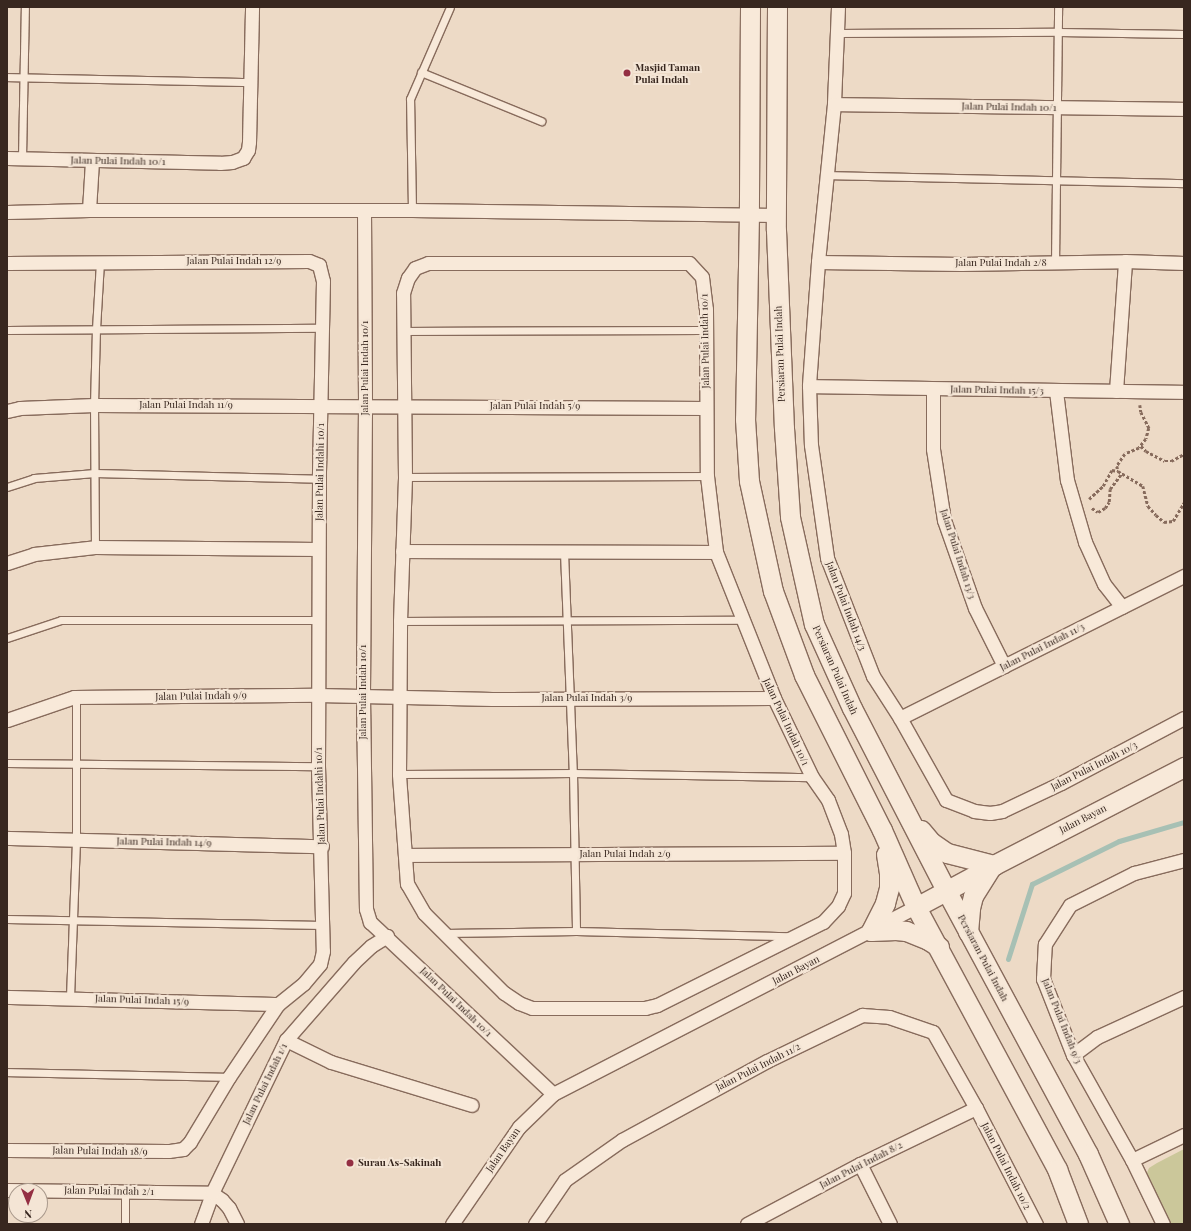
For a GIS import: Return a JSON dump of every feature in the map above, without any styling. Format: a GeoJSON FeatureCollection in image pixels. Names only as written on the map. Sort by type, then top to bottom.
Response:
{"type":"FeatureCollection","features":[{"type":"Feature","properties":{"kind":"main road"},"geometry":{"type":"LineString","coordinates":[[750,7],[749,214],[745,419],[749,481],[773,591],[804,675],[882,830],[916,907],[939,947],[1057,1168],[1078,1224]]}},
{"type":"Feature","properties":{"kind":"main road","name":"Persiaran Pulai Indah"},"geometry":{"type":"LineString","coordinates":[[777,7],[776,215],[784,428],[790,517],[814,624],[852,708],[968,932],[1088,1154],[1119,1224]]}},
{"type":"Feature","properties":{"kind":"main road","name":"Jalan Bayan"},"geometry":{"type":"LineString","coordinates":[[916,907],[1184,767]]}},
{"type":"Feature","properties":{"kind":"main road"},"geometry":{"type":"LineString","coordinates":[[907,814],[931,842],[947,853],[994,865],[977,886],[973,896],[970,908],[968,932]]}},
{"type":"Feature","properties":{"kind":"main road"},"geometry":{"type":"LineString","coordinates":[[882,830],[889,873],[889,888],[885,903],[871,931],[906,931],[928,940],[939,947]]}},
{"type":"Feature","properties":{"kind":"street","name":"Jalan Pulai Indah 10/1"},"geometry":{"type":"LineString","coordinates":[[7,158],[220,163],[232,162],[242,158],[248,150],[249,142],[252,7]]}},
{"type":"Feature","properties":{"kind":"street"},"geometry":{"type":"LineString","coordinates":[[818,262],[834,104],[838,7]]}},
{"type":"Feature","properties":{"kind":"street","name":"Jalan Pulai Indah 10/1"},"geometry":{"type":"LineString","coordinates":[[834,104],[1184,109]]}},
{"type":"Feature","properties":{"kind":"street"},"geometry":{"type":"LineString","coordinates":[[89,210],[92,161]]}},
{"type":"Feature","properties":{"kind":"street"},"geometry":{"type":"LineString","coordinates":[[7,212],[89,210],[412,210],[776,215]]}},
{"type":"Feature","properties":{"kind":"street","name":"Jalan Pulai Indah 10/1"},"geometry":{"type":"LineString","coordinates":[[364,210],[365,405],[363,696],[366,909],[370,922],[387,936],[553,1094]]}},
{"type":"Feature","properties":{"kind":"street","name":"Jalan Pulai Indah 12/9"},"geometry":{"type":"LineString","coordinates":[[7,263],[309,261],[319,265],[322,272],[323,328],[321,405]]}},
{"type":"Feature","properties":{"kind":"street"},"geometry":{"type":"LineString","coordinates":[[1116,391],[1125,261]]}},
{"type":"Feature","properties":{"kind":"street","name":"Jalan Pulai Indah 2/8"},"geometry":{"type":"LineString","coordinates":[[818,262],[1054,263],[1125,261],[1184,263]]}},
{"type":"Feature","properties":{"kind":"street","name":"Jalan Pulai Indah 14/3"},"geometry":{"type":"LineString","coordinates":[[818,262],[809,386],[811,445],[827,558],[873,676],[900,718],[946,800],[974,811],[990,813],[1002,811]]}},
{"type":"Feature","properties":{"kind":"street","name":"Jalan Pulai Indah 10/1"},"geometry":{"type":"LineString","coordinates":[[443,933],[424,913],[407,884],[399,774],[400,621],[405,477],[405,406],[402,331],[404,286],[416,268],[428,263],[689,263],[702,277],[706,309],[707,476],[716,552],[774,698],[812,777],[828,800],[841,834],[844,853],[844,893],[838,906],[823,922],[795,936]]}},
{"type":"Feature","properties":{"kind":"street","name":"Jalan Pulai Indah 15/3"},"geometry":{"type":"LineString","coordinates":[[809,386],[1184,392]]}},
{"type":"Feature","properties":{"kind":"street","name":"Jalan Pulai Indah 13/3"},"geometry":{"type":"LineString","coordinates":[[933,388],[933,449],[944,520],[975,608],[1004,666]]}},
{"type":"Feature","properties":{"kind":"street"},"geometry":{"type":"LineString","coordinates":[[1056,391],[1067,480],[1085,542],[1104,584],[1122,607]]}},
{"type":"Feature","properties":{"kind":"street","name":"Jalan Pulai Indah 11/9"},"geometry":{"type":"LineString","coordinates":[[7,412],[20,408],[94,405],[365,405]]}},
{"type":"Feature","properties":{"kind":"street","name":"Jalan Pulai Indahi 10/1"},"geometry":{"type":"LineString","coordinates":[[190,1142],[229,1077],[278,1004],[303,984],[320,964],[323,951],[322,846],[318,766],[318,479],[321,405]]}},
{"type":"Feature","properties":{"kind":"street","name":"Jalan Pulai Indah 5/9"},"geometry":{"type":"LineString","coordinates":[[365,405],[706,408]]}},
{"type":"Feature","properties":{"kind":"street"},"geometry":{"type":"LineString","coordinates":[[7,563],[34,554],[95,547],[318,549]]}},
{"type":"Feature","properties":{"kind":"street"},"geometry":{"type":"LineString","coordinates":[[402,551],[716,552]]}},
{"type":"Feature","properties":{"kind":"street","name":"Jalan Pulai Indah 11/3"},"geometry":{"type":"LineString","coordinates":[[900,718],[1184,576]]}},
{"type":"Feature","properties":{"kind":"street","name":"Jalan Pulai Indah 9/9"},"geometry":{"type":"LineString","coordinates":[[7,720],[62,699],[76,697],[318,695],[399,698]]}},
{"type":"Feature","properties":{"kind":"street","name":"Jalan Pulai Indah 3/9"},"geometry":{"type":"LineString","coordinates":[[399,698],[774,698]]}},
{"type":"Feature","properties":{"kind":"street","name":"Jalan Pulai Indah 10/3"},"geometry":{"type":"LineString","coordinates":[[1002,811],[1061,783],[1184,718]]}},
{"type":"Feature","properties":{"kind":"street","name":"Jalan Pulai Indah 14/9"},"geometry":{"type":"LineString","coordinates":[[7,838],[322,846]]}},
{"type":"Feature","properties":{"kind":"street","name":"Jalan Pulai Indah 2/9"},"geometry":{"type":"LineString","coordinates":[[405,855],[844,853]]}},
{"type":"Feature","properties":{"kind":"street","name":"Jalan Pulai Indah 9/3"},"geometry":{"type":"LineString","coordinates":[[1163,1224],[1132,1160],[1073,1055],[1043,979],[1044,944],[1070,904],[1134,873],[1184,860]]}},
{"type":"Feature","properties":{"kind":"street","name":"Jalan Bayan"},"geometry":{"type":"LineString","coordinates":[[452,1224],[519,1127],[553,1094],[916,907]]}},
{"type":"Feature","properties":{"kind":"street"},"geometry":{"type":"LineString","coordinates":[[443,933],[504,993],[519,1003],[532,1008],[644,1008],[657,1005],[795,936]]}},
{"type":"Feature","properties":{"kind":"street","name":"Jalan Pulai Indah 1/1"},"geometry":{"type":"LineString","coordinates":[[212,1193],[286,1040],[354,962],[371,946],[387,936]]}},
{"type":"Feature","properties":{"kind":"street","name":"Jalan Pulai Indah 15/9"},"geometry":{"type":"LineString","coordinates":[[7,997],[278,1004]]}},
{"type":"Feature","properties":{"kind":"street"},"geometry":{"type":"LineString","coordinates":[[1073,1055],[1097,1038],[1184,997]]}},
{"type":"Feature","properties":{"kind":"street","name":"Jalan Pulai Indah 11/2"},"geometry":{"type":"LineString","coordinates":[[535,1224],[564,1180],[622,1140],[767,1061],[862,1015],[889,1017],[933,1032],[976,1108]]}},
{"type":"Feature","properties":{"kind":"street"},"geometry":{"type":"LineString","coordinates":[[286,1040],[331,1062],[472,1105]]}},
{"type":"Feature","properties":{"kind":"street","name":"Jalan Pulai Indah 8/2"},"geometry":{"type":"LineString","coordinates":[[747,1224],[860,1164],[976,1108]]}},
{"type":"Feature","properties":{"kind":"street","name":"Jalan Pulai Indah 10/2"},"geometry":{"type":"LineString","coordinates":[[976,1108],[1036,1224]]}},
{"type":"Feature","properties":{"kind":"street"},"geometry":{"type":"LineString","coordinates":[[1132,1160],[1184,1135]]}},
{"type":"Feature","properties":{"kind":"street","name":"Jalan Pulai Indah 18/9"},"geometry":{"type":"LineString","coordinates":[[7,1150],[168,1152],[183,1149],[190,1142]]}},
{"type":"Feature","properties":{"kind":"street"},"geometry":{"type":"LineString","coordinates":[[860,1164],[890,1224]]}},
{"type":"Feature","properties":{"kind":"street","name":"Jalan Pulai Indah 2/1"},"geometry":{"type":"LineString","coordinates":[[7,1190],[212,1193]]}},
{"type":"Feature","properties":{"kind":"street"},"geometry":{"type":"LineString","coordinates":[[201,1224],[212,1193],[229,1208],[237,1224]]}},
{"type":"Feature","properties":{"kind":"lane"},"geometry":{"type":"LineString","coordinates":[[22,158],[25,7]]}},
{"type":"Feature","properties":{"kind":"lane"},"geometry":{"type":"LineString","coordinates":[[412,210],[410,99],[450,7]]}},
{"type":"Feature","properties":{"kind":"lane"},"geometry":{"type":"LineString","coordinates":[[1054,263],[1059,32],[1058,7]]}},
{"type":"Feature","properties":{"kind":"lane"},"geometry":{"type":"LineString","coordinates":[[838,33],[1059,32],[1184,34]]}},
{"type":"Feature","properties":{"kind":"lane"},"geometry":{"type":"LineString","coordinates":[[421,72],[541,121]]}},
{"type":"Feature","properties":{"kind":"lane"},"geometry":{"type":"LineString","coordinates":[[7,76],[251,82]]}},
{"type":"Feature","properties":{"kind":"lane"},"geometry":{"type":"LineString","coordinates":[[827,175],[1184,183]]}},
{"type":"Feature","properties":{"kind":"lane"},"geometry":{"type":"LineString","coordinates":[[95,547],[94,405],[100,262]]}},
{"type":"Feature","properties":{"kind":"lane"},"geometry":{"type":"LineString","coordinates":[[7,330],[323,328]]}},
{"type":"Feature","properties":{"kind":"lane"},"geometry":{"type":"LineString","coordinates":[[402,331],[705,330]]}},
{"type":"Feature","properties":{"kind":"lane"},"geometry":{"type":"LineString","coordinates":[[7,487],[34,478],[95,473],[318,479]]}},
{"type":"Feature","properties":{"kind":"lane"},"geometry":{"type":"LineString","coordinates":[[405,477],[707,476]]}},
{"type":"Feature","properties":{"kind":"lane"},"geometry":{"type":"LineString","coordinates":[[564,552],[573,773],[573,854],[576,931]]}},
{"type":"Feature","properties":{"kind":"lane"},"geometry":{"type":"LineString","coordinates":[[7,638],[60,620],[318,620]]}},
{"type":"Feature","properties":{"kind":"lane"},"geometry":{"type":"LineString","coordinates":[[400,621],[742,620]]}},
{"type":"Feature","properties":{"kind":"lane"},"geometry":{"type":"LineString","coordinates":[[70,998],[76,840],[76,697]]}},
{"type":"Feature","properties":{"kind":"lane"},"geometry":{"type":"LineString","coordinates":[[7,763],[318,766]]}},
{"type":"Feature","properties":{"kind":"lane"},"geometry":{"type":"LineString","coordinates":[[399,774],[573,773],[812,777]]}},
{"type":"Feature","properties":{"kind":"lane"},"geometry":{"type":"LineString","coordinates":[[7,919],[323,924]]}},
{"type":"Feature","properties":{"kind":"lane"},"geometry":{"type":"LineString","coordinates":[[443,933],[576,931],[795,936]]}},
{"type":"Feature","properties":{"kind":"lane"},"geometry":{"type":"LineString","coordinates":[[7,1072],[229,1077]]}},
{"type":"Feature","properties":{"kind":"lane"},"geometry":{"type":"LineString","coordinates":[[125,1192],[125,1224]]}},
{"type":"Feature","properties":{"kind":"path"},"geometry":{"type":"LineString","coordinates":[[1118,470],[1118,466],[1125,454],[1141,446],[1146,439],[1148,428],[1141,412],[1140,402]]}},
{"type":"Feature","properties":{"kind":"path"},"geometry":{"type":"LineString","coordinates":[[1141,446],[1146,451],[1164,461],[1171,461],[1184,454]]}},
{"type":"Feature","properties":{"kind":"path"},"geometry":{"type":"LineString","coordinates":[[1122,473],[1110,489],[1109,502],[1101,511],[1094,510],[1087,504],[1089,498],[1103,486],[1112,470],[1118,470],[1142,486],[1148,506],[1164,522],[1173,521],[1184,503]]}},
{"type":"Feature","properties":{"kind":"shaded area"},"geometry":{"type":"Polygon","coordinates":[[[1184,1149],[1184,1224],[1170,1224],[1146,1175],[1149,1168],[1184,1149]]]}},
{"type":"Feature","properties":{"kind":"waterway"},"geometry":{"type":"LineString","coordinates":[[1008,959],[1032,884],[1119,841],[1184,822]]}},
{"type":"Feature","properties":{"kind":"place","name":"Masjid Taman Pulai Indah"},"geometry":{"type":"Point","coordinates":[627,73]}},
{"type":"Feature","properties":{"kind":"place","name":"Surau As-Sakinah"},"geometry":{"type":"Point","coordinates":[350,1163]}}]}
